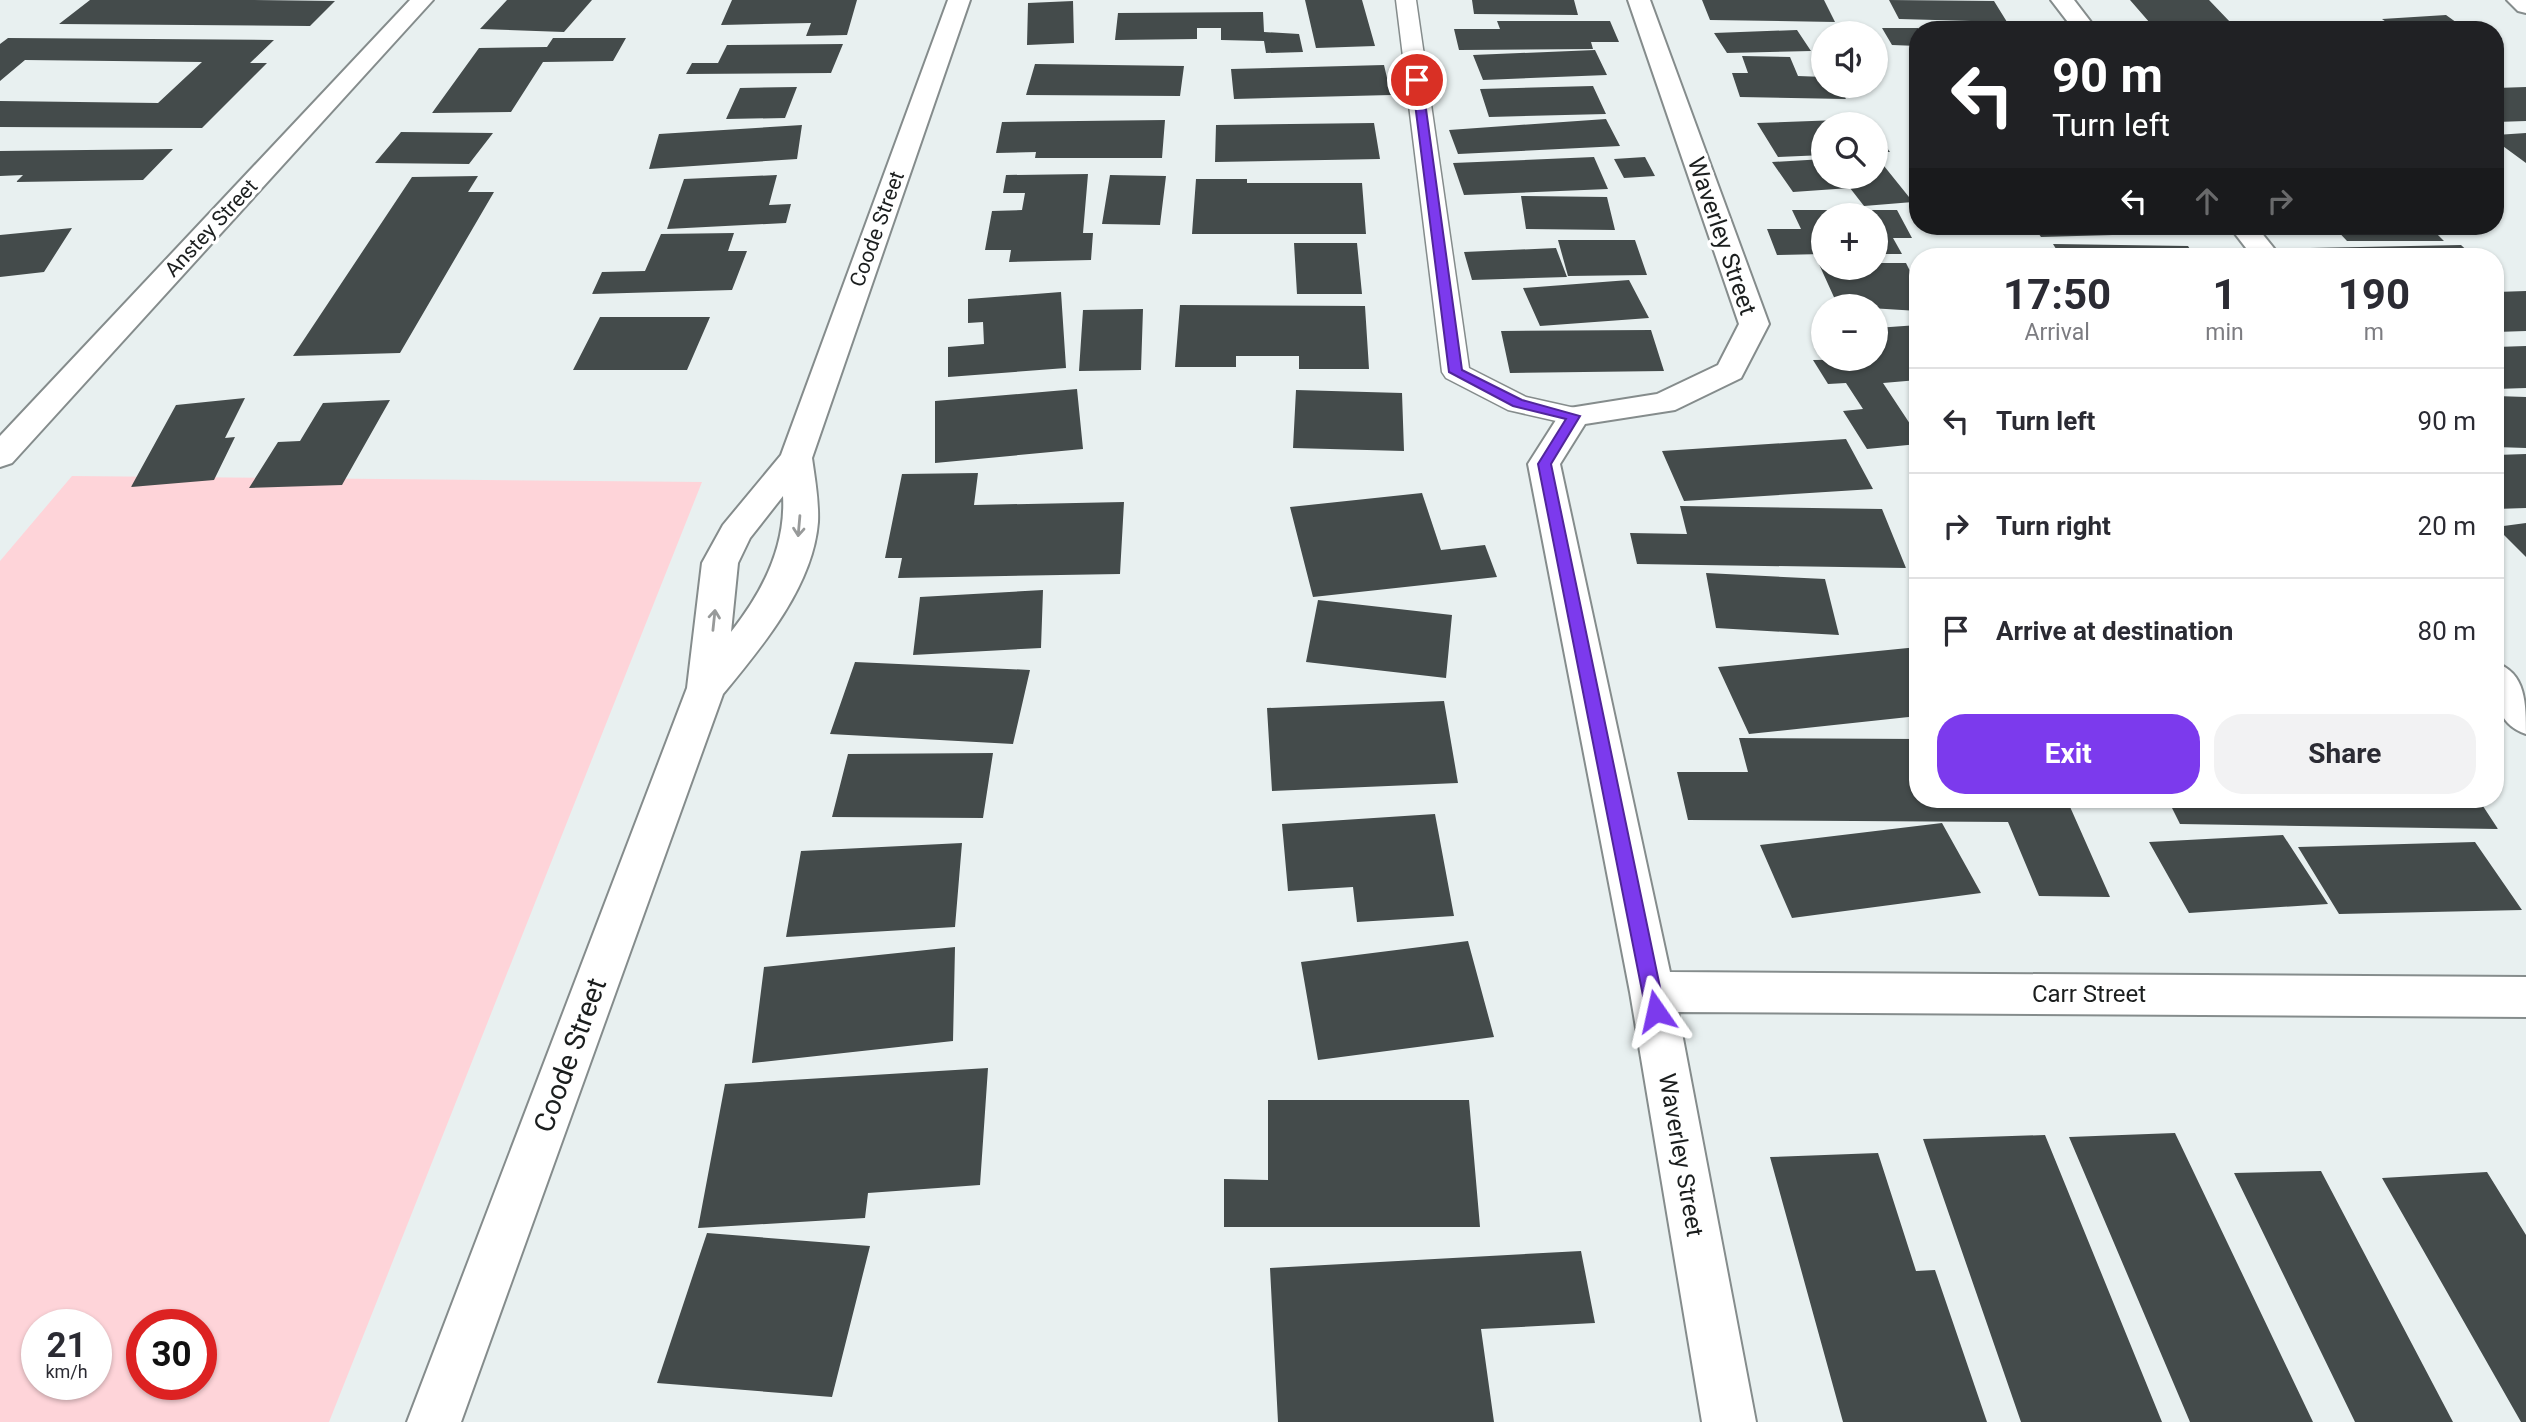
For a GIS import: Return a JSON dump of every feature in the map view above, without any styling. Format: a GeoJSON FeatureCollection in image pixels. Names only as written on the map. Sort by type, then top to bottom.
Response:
{"type":"FeatureCollection","features":[{"type":"Feature","properties":{"kind":"street","name":"Anstey Street"},"geometry":{"type":"LineString","coordinates":[[0,456],[422,0]]}},
{"type":"Feature","properties":{"kind":"street","name":"Coode Street"},"geometry":{"type":"LineString","coordinates":[[434,1422],[706,688],[720,564],[735,533],[796,458],[959,0]]}},
{"type":"Feature","properties":{"kind":"street","name":"Waverley Street"},"geometry":{"type":"LineString","coordinates":[[1639,0],[1754,324],[1730,371],[1664,403],[1574,416],[1545,464],[1652,992],[1729,1422]]}},
{"type":"Feature","properties":{"kind":"street"},"geometry":{"type":"LineString","coordinates":[[2062,0],[2079,21]]}},
{"type":"Feature","properties":{"kind":"street"},"geometry":{"type":"LineString","coordinates":[[2518,0],[2526,6]]}},
{"type":"Feature","properties":{"kind":"street","name":"Coode Street"},"geometry":{"type":"LineString","coordinates":[[706,688],[754,632],[793,551],[800,530],[796,458]]}},
{"type":"Feature","properties":{"kind":"street"},"geometry":{"type":"LineString","coordinates":[[2504,688],[2526,719]]}},
{"type":"Feature","properties":{"kind":"street","name":"Carr Street"},"geometry":{"type":"LineString","coordinates":[[1652,992],[2526,996]]}},
{"type":"Feature","properties":{"kind":"lane"},"geometry":{"type":"LineString","coordinates":[[1406,0],[1456,372],[1518,404],[1574,416]]}},
{"type":"Feature","properties":{"kind":"shaded area"},"geometry":{"type":"Polygon","coordinates":[[[72,476],[702,482],[329,1422],[0,1422],[0,561],[72,476]]]}},
{"type":"Feature","properties":{"kind":"building"},"geometry":{"type":"Polygon","coordinates":[[[90,0],[335,1],[310,26],[59,24],[90,0]]]}},
{"type":"Feature","properties":{"kind":"building"},"geometry":{"type":"Polygon","coordinates":[[[507,0],[592,0],[564,32],[480,29],[507,0]]]}},
{"type":"Feature","properties":{"kind":"building"},"geometry":{"type":"Polygon","coordinates":[[[732,0],[857,0],[847,35],[806,36],[811,23],[721,25],[732,0]]]}},
{"type":"Feature","properties":{"kind":"building"},"geometry":{"type":"Polygon","coordinates":[[[1305,0],[1362,0],[1375,46],[1316,48],[1305,0]]]}},
{"type":"Feature","properties":{"kind":"building"},"geometry":{"type":"Polygon","coordinates":[[[1472,0],[1574,0],[1578,15],[1474,14],[1472,0]]]}},
{"type":"Feature","properties":{"kind":"building"},"geometry":{"type":"Polygon","coordinates":[[[1702,0],[1824,0],[1834,21],[1811,22],[1710,20],[1702,0]]]}},
{"type":"Feature","properties":{"kind":"building"},"geometry":{"type":"Polygon","coordinates":[[[1889,0],[1994,1],[2006,21],[1971,21],[1899,19],[1889,0]]]}},
{"type":"Feature","properties":{"kind":"building"},"geometry":{"type":"Polygon","coordinates":[[[2130,0],[2209,0],[2229,21],[2148,21],[2130,0]]]}},
{"type":"Feature","properties":{"kind":"building"},"geometry":{"type":"Polygon","coordinates":[[[1073,1],[1074,43],[1027,45],[1028,3],[1073,1]]]}},
{"type":"Feature","properties":{"kind":"building"},"geometry":{"type":"Polygon","coordinates":[[[1263,12],[1264,32],[1299,34],[1303,52],[1266,53],[1264,41],[1221,40],[1221,28],[1197,28],[1197,39],[1115,40],[1118,13],[1263,12]]]}},
{"type":"Feature","properties":{"kind":"building"},"geometry":{"type":"Polygon","coordinates":[[[2446,15],[2454,21],[2385,21],[2382,19],[2446,15]]]}},
{"type":"Feature","properties":{"kind":"building"},"geometry":{"type":"Polygon","coordinates":[[[1497,21],[1610,21],[1619,42],[1591,42],[1593,49],[1459,50],[1454,29],[1500,29],[1497,21]]]}},
{"type":"Feature","properties":{"kind":"building"},"geometry":{"type":"Polygon","coordinates":[[[1888,28],[1909,28],[1909,46],[1892,45],[1888,38],[1888,28]]]}},
{"type":"Feature","properties":{"kind":"building"},"geometry":{"type":"Polygon","coordinates":[[[1797,30],[1811,51],[1727,53],[1714,33],[1797,30]]]}},
{"type":"Feature","properties":{"kind":"building"},"geometry":{"type":"Polygon","coordinates":[[[8,38],[274,40],[250,63],[267,63],[202,128],[0,127],[0,101],[158,103],[202,62],[25,60],[0,81],[0,44],[8,38]]]}},
{"type":"Feature","properties":{"kind":"building"},"geometry":{"type":"Polygon","coordinates":[[[553,38],[626,38],[613,61],[543,62],[511,112],[432,113],[479,48],[547,47],[553,38]]]}},
{"type":"Feature","properties":{"kind":"building"},"geometry":{"type":"Polygon","coordinates":[[[843,44],[831,73],[686,74],[692,63],[718,63],[727,45],[843,44]]]}},
{"type":"Feature","properties":{"kind":"building"},"geometry":{"type":"Polygon","coordinates":[[[1595,50],[1607,75],[1483,80],[1473,55],[1595,50]]]}},
{"type":"Feature","properties":{"kind":"building"},"geometry":{"type":"Polygon","coordinates":[[[1742,56],[1790,57],[1798,76],[1811,76],[1811,98],[1846,99],[1740,97],[1732,73],[1748,73],[1742,56]]]}},
{"type":"Feature","properties":{"kind":"building"},"geometry":{"type":"Polygon","coordinates":[[[1035,64],[1184,66],[1180,96],[1026,95],[1035,64]]]}},
{"type":"Feature","properties":{"kind":"building"},"geometry":{"type":"Polygon","coordinates":[[[1384,65],[1391,95],[1234,99],[1231,69],[1384,65]]]}},
{"type":"Feature","properties":{"kind":"building"},"geometry":{"type":"Polygon","coordinates":[[[1593,86],[1606,114],[1489,117],[1480,89],[1593,86]]]}},
{"type":"Feature","properties":{"kind":"building"},"geometry":{"type":"Polygon","coordinates":[[[797,87],[785,118],[726,119],[740,88],[797,87]]]}},
{"type":"Feature","properties":{"kind":"building"},"geometry":{"type":"Polygon","coordinates":[[[2526,87],[2526,121],[2504,122],[2504,88],[2526,87]]]}},
{"type":"Feature","properties":{"kind":"building"},"geometry":{"type":"Polygon","coordinates":[[[1606,119],[1620,146],[1458,154],[1449,130],[1606,119]]]}},
{"type":"Feature","properties":{"kind":"building"},"geometry":{"type":"Polygon","coordinates":[[[1165,120],[1162,158],[1035,158],[1036,152],[996,153],[1002,122],[1165,120]]]}},
{"type":"Feature","properties":{"kind":"building"},"geometry":{"type":"Polygon","coordinates":[[[1811,121],[1811,156],[1778,157],[1757,123],[1811,121]]]}},
{"type":"Feature","properties":{"kind":"building"},"geometry":{"type":"Polygon","coordinates":[[[1374,123],[1380,159],[1215,162],[1216,125],[1374,123]]]}},
{"type":"Feature","properties":{"kind":"building"},"geometry":{"type":"Polygon","coordinates":[[[802,125],[797,159],[649,169],[659,134],[802,125]]]}},
{"type":"Feature","properties":{"kind":"building"},"geometry":{"type":"Polygon","coordinates":[[[401,132],[493,133],[469,164],[375,163],[401,132]]]}},
{"type":"Feature","properties":{"kind":"building"},"geometry":{"type":"Polygon","coordinates":[[[2526,133],[2526,163],[2504,147],[2504,134],[2526,133]]]}},
{"type":"Feature","properties":{"kind":"building"},"geometry":{"type":"Polygon","coordinates":[[[173,149],[143,180],[16,182],[23,175],[0,176],[0,151],[173,149]]]}},
{"type":"Feature","properties":{"kind":"building"},"geometry":{"type":"Polygon","coordinates":[[[1594,157],[1608,189],[1464,195],[1453,163],[1594,157]]]}},
{"type":"Feature","properties":{"kind":"building"},"geometry":{"type":"Polygon","coordinates":[[[1645,157],[1655,176],[1624,178],[1614,159],[1645,157]]]}},
{"type":"Feature","properties":{"kind":"building"},"geometry":{"type":"Polygon","coordinates":[[[1811,160],[1811,189],[1836,189],[1793,192],[1772,162],[1811,160]]]}},
{"type":"Feature","properties":{"kind":"building"},"geometry":{"type":"Polygon","coordinates":[[[1888,171],[1909,197],[1909,202],[1862,203],[1851,189],[1888,189],[1888,171]]]}},
{"type":"Feature","properties":{"kind":"building"},"geometry":{"type":"Polygon","coordinates":[[[1088,174],[1083,233],[1093,233],[1091,260],[1009,262],[1011,250],[985,250],[992,211],[1022,210],[1025,193],[1003,193],[1006,175],[1088,174]]]}},
{"type":"Feature","properties":{"kind":"building"},"geometry":{"type":"Polygon","coordinates":[[[777,175],[769,205],[791,204],[786,223],[667,229],[684,179],[777,175]]]}},
{"type":"Feature","properties":{"kind":"building"},"geometry":{"type":"Polygon","coordinates":[[[1110,175],[1166,176],[1160,225],[1102,224],[1110,175]]]}},
{"type":"Feature","properties":{"kind":"building"},"geometry":{"type":"Polygon","coordinates":[[[478,176],[468,192],[494,192],[400,353],[293,356],[412,177],[478,176]]]}},
{"type":"Feature","properties":{"kind":"building"},"geometry":{"type":"Polygon","coordinates":[[[1196,179],[1247,179],[1247,183],[1362,183],[1366,234],[1192,234],[1196,179]]]}},
{"type":"Feature","properties":{"kind":"building"},"geometry":{"type":"Polygon","coordinates":[[[1521,196],[1607,197],[1615,230],[1526,229],[1521,196]]]}},
{"type":"Feature","properties":{"kind":"building"},"geometry":{"type":"Polygon","coordinates":[[[1792,210],[1811,210],[1811,254],[1777,255],[1767,229],[1801,229],[1792,210]]]}},
{"type":"Feature","properties":{"kind":"building"},"geometry":{"type":"Polygon","coordinates":[[[1888,210],[1897,210],[1912,238],[1893,238],[1902,254],[1888,254],[1888,210]]]}},
{"type":"Feature","properties":{"kind":"building"},"geometry":{"type":"Polygon","coordinates":[[[72,228],[44,272],[0,277],[0,235],[72,228]]]}},
{"type":"Feature","properties":{"kind":"building"},"geometry":{"type":"Polygon","coordinates":[[[734,233],[728,251],[747,251],[732,290],[592,294],[602,272],[645,271],[661,234],[734,233]]]}},
{"type":"Feature","properties":{"kind":"building"},"geometry":{"type":"Polygon","coordinates":[[[2040,235],[2112,235],[2041,237],[2040,235]]]}},
{"type":"Feature","properties":{"kind":"building"},"geometry":{"type":"Polygon","coordinates":[[[2341,235],[2438,235],[2444,241],[2347,241],[2341,235]]]}},
{"type":"Feature","properties":{"kind":"building"},"geometry":{"type":"Polygon","coordinates":[[[1558,240],[1635,240],[1647,275],[1568,276],[1558,240]]]}},
{"type":"Feature","properties":{"kind":"building"},"geometry":{"type":"Polygon","coordinates":[[[1294,243],[1357,243],[1362,294],[1297,294],[1294,243]]]}},
{"type":"Feature","properties":{"kind":"building"},"geometry":{"type":"Polygon","coordinates":[[[2053,244],[2189,248],[2055,248],[2053,244]]]}},
{"type":"Feature","properties":{"kind":"building"},"geometry":{"type":"Polygon","coordinates":[[[2461,245],[2464,248],[2310,248],[2461,245]]]}},
{"type":"Feature","properties":{"kind":"building"},"geometry":{"type":"Polygon","coordinates":[[[1556,248],[1567,277],[1472,280],[1464,252],[1556,248]]]}},
{"type":"Feature","properties":{"kind":"building"},"geometry":{"type":"Polygon","coordinates":[[[1888,263],[1906,263],[1909,269],[1909,310],[1888,309],[1888,294],[1833,294],[1826,280],[1888,280],[1888,263]]]}},
{"type":"Feature","properties":{"kind":"building"},"geometry":{"type":"Polygon","coordinates":[[[1629,280],[1649,318],[1540,326],[1523,288],[1629,280]]]}},
{"type":"Feature","properties":{"kind":"building"},"geometry":{"type":"Polygon","coordinates":[[[2526,291],[2526,331],[2504,332],[2504,292],[2526,291]]]}},
{"type":"Feature","properties":{"kind":"building"},"geometry":{"type":"Polygon","coordinates":[[[1061,292],[1066,368],[948,377],[948,347],[984,344],[983,322],[968,323],[968,299],[1061,292]]]}},
{"type":"Feature","properties":{"kind":"building"},"geometry":{"type":"Polygon","coordinates":[[[1180,305],[1365,306],[1369,369],[1299,369],[1299,356],[1236,356],[1236,367],[1175,367],[1180,305]]]}},
{"type":"Feature","properties":{"kind":"building"},"geometry":{"type":"Polygon","coordinates":[[[1143,309],[1141,370],[1079,371],[1083,310],[1143,309]]]}},
{"type":"Feature","properties":{"kind":"building"},"geometry":{"type":"Polygon","coordinates":[[[600,317],[710,317],[687,370],[573,370],[600,317]]]}},
{"type":"Feature","properties":{"kind":"building"},"geometry":{"type":"Polygon","coordinates":[[[1909,326],[1909,381],[1883,383],[1909,422],[1909,445],[1867,449],[1843,411],[1863,409],[1846,383],[1828,384],[1820,371],[1888,371],[1888,327],[1909,326]]]}},
{"type":"Feature","properties":{"kind":"building"},"geometry":{"type":"Polygon","coordinates":[[[1651,330],[1664,371],[1510,373],[1501,331],[1651,330]]]}},
{"type":"Feature","properties":{"kind":"building"},"geometry":{"type":"Polygon","coordinates":[[[2526,346],[2526,388],[2504,389],[2504,347],[2526,346]]]}},
{"type":"Feature","properties":{"kind":"building"},"geometry":{"type":"Polygon","coordinates":[[[1077,389],[1083,449],[935,463],[935,401],[1077,389]]]}},
{"type":"Feature","properties":{"kind":"building"},"geometry":{"type":"Polygon","coordinates":[[[1296,390],[1402,393],[1404,451],[1293,448],[1296,390]]]}},
{"type":"Feature","properties":{"kind":"building"},"geometry":{"type":"Polygon","coordinates":[[[2504,396],[2526,397],[2526,448],[2504,447],[2504,396]]]}},
{"type":"Feature","properties":{"kind":"building"},"geometry":{"type":"Polygon","coordinates":[[[245,398],[225,438],[235,437],[214,480],[131,487],[176,405],[245,398]]]}},
{"type":"Feature","properties":{"kind":"building"},"geometry":{"type":"Polygon","coordinates":[[[390,400],[342,485],[249,488],[278,442],[300,441],[323,403],[390,400]]]}},
{"type":"Feature","properties":{"kind":"building"},"geometry":{"type":"Polygon","coordinates":[[[1846,439],[1873,489],[1684,501],[1662,451],[1846,439]]]}},
{"type":"Feature","properties":{"kind":"building"},"geometry":{"type":"Polygon","coordinates":[[[2526,454],[2526,508],[2504,509],[2504,455],[2526,454]]]}},
{"type":"Feature","properties":{"kind":"building"},"geometry":{"type":"Polygon","coordinates":[[[978,473],[974,505],[1124,502],[1120,574],[898,578],[902,558],[885,558],[902,474],[978,473]]]}},
{"type":"Feature","properties":{"kind":"building"},"geometry":{"type":"Polygon","coordinates":[[[1422,493],[1441,550],[1485,545],[1497,577],[1313,597],[1290,507],[1422,493]]]}},
{"type":"Feature","properties":{"kind":"building"},"geometry":{"type":"Polygon","coordinates":[[[1680,506],[1882,509],[1906,568],[1637,564],[1630,533],[1687,534],[1680,506]]]}},
{"type":"Feature","properties":{"kind":"building"},"geometry":{"type":"Polygon","coordinates":[[[2526,523],[2526,557],[2504,535],[2504,526],[2526,523]]]}},
{"type":"Feature","properties":{"kind":"building"},"geometry":{"type":"Polygon","coordinates":[[[1706,573],[1825,579],[1839,635],[1716,628],[1706,573]]]}},
{"type":"Feature","properties":{"kind":"building"},"geometry":{"type":"Polygon","coordinates":[[[1043,590],[1041,648],[913,655],[920,597],[1043,590]]]}},
{"type":"Feature","properties":{"kind":"building"},"geometry":{"type":"Polygon","coordinates":[[[1318,600],[1452,615],[1446,678],[1306,662],[1318,600]]]}},
{"type":"Feature","properties":{"kind":"building"},"geometry":{"type":"Polygon","coordinates":[[[1909,648],[1909,717],[1749,734],[1718,667],[1909,648]]]}},
{"type":"Feature","properties":{"kind":"building"},"geometry":{"type":"Polygon","coordinates":[[[855,662],[1030,670],[1013,744],[830,734],[855,662]]]}},
{"type":"Feature","properties":{"kind":"building"},"geometry":{"type":"Polygon","coordinates":[[[1444,701],[1458,783],[1272,791],[1267,708],[1444,701]]]}},
{"type":"Feature","properties":{"kind":"building"},"geometry":{"type":"Polygon","coordinates":[[[1739,738],[1909,739],[1909,808],[2071,808],[2110,897],[2039,896],[2008,822],[1688,820],[1677,772],[1748,772],[1739,738]]]}},
{"type":"Feature","properties":{"kind":"building"},"geometry":{"type":"Polygon","coordinates":[[[993,753],[983,818],[832,817],[848,754],[993,753]]]}},
{"type":"Feature","properties":{"kind":"building"},"geometry":{"type":"Polygon","coordinates":[[[2172,808],[2484,808],[2498,829],[2180,824],[2172,808]]]}},
{"type":"Feature","properties":{"kind":"building"},"geometry":{"type":"Polygon","coordinates":[[[1435,814],[1454,916],[1357,922],[1353,887],[1288,891],[1282,824],[1435,814]]]}},
{"type":"Feature","properties":{"kind":"building"},"geometry":{"type":"Polygon","coordinates":[[[1942,823],[1981,893],[1792,918],[1760,845],[1942,823]]]}},
{"type":"Feature","properties":{"kind":"building"},"geometry":{"type":"Polygon","coordinates":[[[2283,835],[2328,904],[2189,913],[2149,842],[2283,835]]]}},
{"type":"Feature","properties":{"kind":"building"},"geometry":{"type":"Polygon","coordinates":[[[2475,842],[2522,910],[2339,914],[2298,847],[2475,842]]]}},
{"type":"Feature","properties":{"kind":"building"},"geometry":{"type":"Polygon","coordinates":[[[962,843],[955,927],[786,937],[801,851],[962,843]]]}},
{"type":"Feature","properties":{"kind":"building"},"geometry":{"type":"Polygon","coordinates":[[[1468,941],[1494,1037],[1318,1060],[1301,962],[1468,941]]]}},
{"type":"Feature","properties":{"kind":"building"},"geometry":{"type":"Polygon","coordinates":[[[955,947],[953,1041],[752,1063],[764,967],[955,947]]]}},
{"type":"Feature","properties":{"kind":"building"},"geometry":{"type":"Polygon","coordinates":[[[988,1068],[980,1185],[868,1193],[865,1218],[698,1228],[725,1084],[988,1068]]]}},
{"type":"Feature","properties":{"kind":"building"},"geometry":{"type":"Polygon","coordinates":[[[1268,1100],[1469,1100],[1480,1227],[1224,1227],[1224,1179],[1268,1180],[1268,1100]]]}},
{"type":"Feature","properties":{"kind":"building"},"geometry":{"type":"Polygon","coordinates":[[[2175,1133],[2313,1422],[2190,1422],[2069,1137],[2175,1133]]]}},
{"type":"Feature","properties":{"kind":"building"},"geometry":{"type":"Polygon","coordinates":[[[2045,1135],[2162,1422],[2021,1422],[1923,1139],[2045,1135]]]}},
{"type":"Feature","properties":{"kind":"building"},"geometry":{"type":"Polygon","coordinates":[[[1878,1153],[1916,1271],[1935,1270],[1987,1422],[1843,1422],[1770,1157],[1878,1153]]]}},
{"type":"Feature","properties":{"kind":"building"},"geometry":{"type":"Polygon","coordinates":[[[2321,1171],[2453,1422],[2355,1422],[2234,1173],[2321,1171]]]}},
{"type":"Feature","properties":{"kind":"building"},"geometry":{"type":"Polygon","coordinates":[[[2487,1172],[2526,1235],[2526,1422],[2521,1422],[2382,1178],[2487,1172]]]}},
{"type":"Feature","properties":{"kind":"building"},"geometry":{"type":"Polygon","coordinates":[[[707,1233],[870,1246],[832,1397],[657,1383],[707,1233]]]}},
{"type":"Feature","properties":{"kind":"building"},"geometry":{"type":"Polygon","coordinates":[[[1581,1251],[1595,1323],[1481,1329],[1494,1422],[1278,1422],[1270,1268],[1581,1251]]]}},
{"type":"Feature","properties":{"kind":"route"},"geometry":{"type":"LineString","coordinates":[[1417,80],[1456,372],[1518,404],[1574,416],[1545,464],[1656,1011]]}}]}
